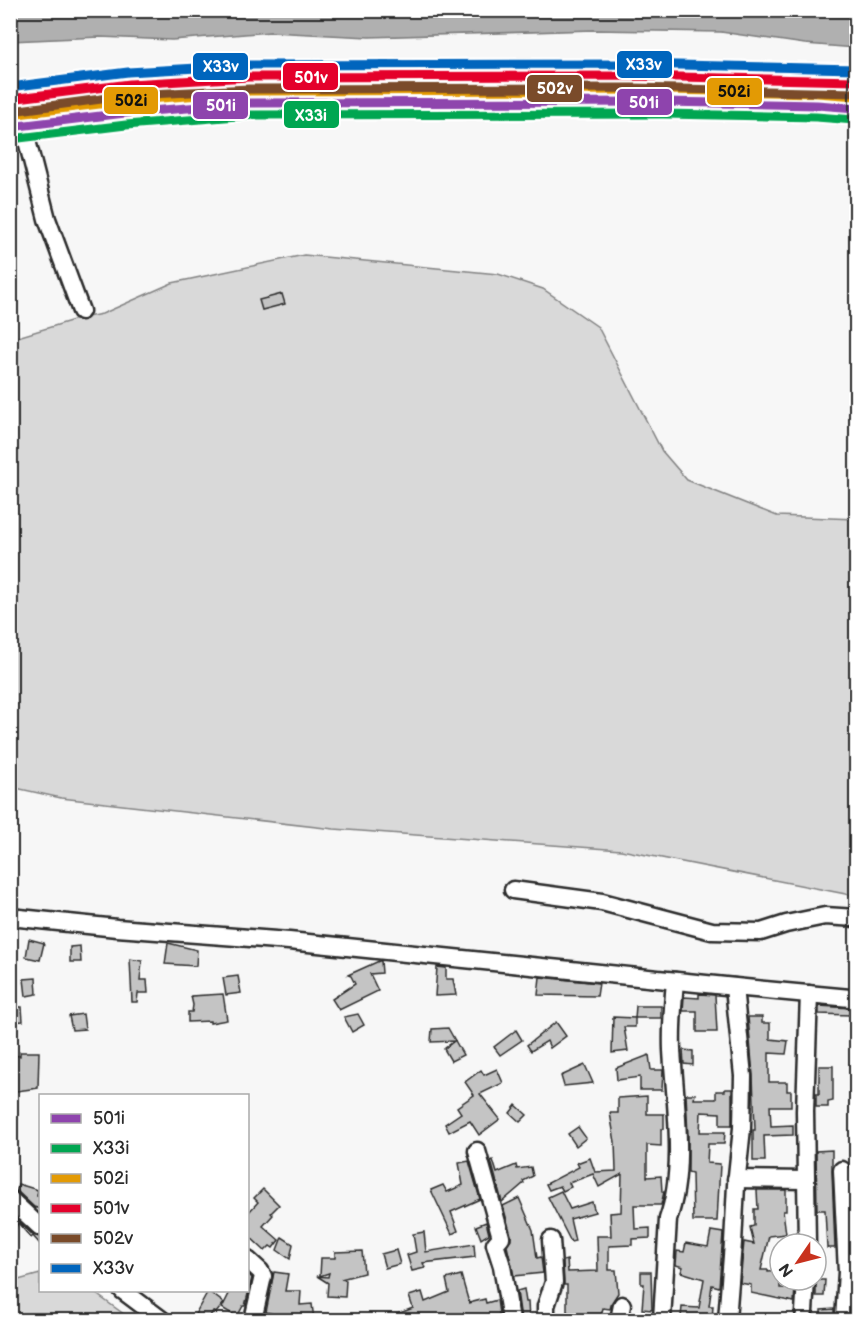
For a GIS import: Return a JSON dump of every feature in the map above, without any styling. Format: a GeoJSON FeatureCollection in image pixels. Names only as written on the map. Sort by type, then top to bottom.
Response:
{"type":"FeatureCollection","features":[{"type":"Feature","properties":{"kind":"main road"},"geometry":{"type":"LineString","coordinates":[[10,99],[98,87],[250,77],[538,76],[856,81]]}},
{"type":"Feature","properties":{"kind":"main road"},"geometry":{"type":"LineString","coordinates":[[17,126],[125,113],[250,103],[663,102],[856,108]]}},
{"type":"Feature","properties":{"kind":"street"},"geometry":{"type":"LineString","coordinates":[[17,126],[47,219],[81,310]]}},
{"type":"Feature","properties":{"kind":"street"},"geometry":{"type":"LineString","coordinates":[[513,890],[602,902],[712,932],[761,932],[825,916],[856,918]]}},
{"type":"Feature","properties":{"kind":"street"},"geometry":{"type":"LineString","coordinates":[[10,917],[335,946],[850,998]]}},
{"type":"Feature","properties":{"kind":"street"},"geometry":{"type":"LineString","coordinates":[[662,1320],[668,1219],[674,1206],[677,1168],[677,1124],[672,1046],[675,981]]}},
{"type":"Feature","properties":{"kind":"street"},"geometry":{"type":"LineString","coordinates":[[727,1320],[734,1243],[736,1179],[742,1128],[743,1076],[734,987]]}},
{"type":"Feature","properties":{"kind":"street"},"geometry":{"type":"LineString","coordinates":[[807,1232],[805,1095],[809,994]]}},
{"type":"Feature","properties":{"kind":"street"},"geometry":{"type":"LineString","coordinates":[[477,1151],[501,1237],[495,1244],[502,1266],[511,1320]]}},
{"type":"Feature","properties":{"kind":"street"},"geometry":{"type":"LineString","coordinates":[[842,1170],[852,1272],[844,1320]]}},
{"type":"Feature","properties":{"kind":"street"},"geometry":{"type":"LineString","coordinates":[[736,1179],[805,1180]]}},
{"type":"Feature","properties":{"kind":"street"},"geometry":{"type":"LineString","coordinates":[[10,1198],[39,1226]]}},
{"type":"Feature","properties":{"kind":"street"},"geometry":{"type":"LineString","coordinates":[[546,1320],[546,1306],[554,1282],[551,1240]]}},
{"type":"Feature","properties":{"kind":"street"},"geometry":{"type":"LineString","coordinates":[[249,1261],[260,1270],[263,1276],[253,1320]]}},
{"type":"Feature","properties":{"kind":"street"},"geometry":{"type":"LineString","coordinates":[[125,1292],[162,1320]]}},
{"type":"Feature","properties":{"kind":"street"},"geometry":{"type":"LineString","coordinates":[[804,1312],[805,1292]]}},
{"type":"Feature","properties":{"kind":"shaded area"},"geometry":{"type":"Polygon","coordinates":[[[11,10],[856,10],[856,48],[805,44],[721,32],[593,30],[369,37],[270,32],[172,40],[100,37],[11,41],[11,10]]]}},
{"type":"Feature","properties":{"kind":"shaded area"},"geometry":{"type":"Polygon","coordinates":[[[304,255],[498,274],[543,289],[598,327],[662,451],[687,480],[777,516],[856,519],[856,896],[621,850],[334,829],[61,798],[11,787],[11,339],[77,319],[102,314],[172,283],[304,255]]]}},
{"type":"Feature","properties":{"kind":"shaded area"},"geometry":{"type":"Polygon","coordinates":[[[39,1274],[39,1292],[93,1292],[132,1320],[11,1320],[11,1282],[39,1274]]]}},
{"type":"Feature","properties":{"kind":"building"},"geometry":{"type":"Polygon","coordinates":[[[282,294],[285,304],[262,310],[259,300],[282,294]]]}},
{"type":"Feature","properties":{"kind":"building"},"geometry":{"type":"Polygon","coordinates":[[[29,939],[44,943],[40,960],[26,957],[29,939]]]}},
{"type":"Feature","properties":{"kind":"building"},"geometry":{"type":"Polygon","coordinates":[[[168,943],[197,950],[196,966],[165,964],[168,943]]]}},
{"type":"Feature","properties":{"kind":"building"},"geometry":{"type":"Polygon","coordinates":[[[80,946],[81,962],[70,962],[70,947],[80,946]]]}},
{"type":"Feature","properties":{"kind":"building"},"geometry":{"type":"Polygon","coordinates":[[[130,959],[142,961],[140,980],[147,980],[148,993],[138,993],[137,1002],[132,1002],[130,959]]]}},
{"type":"Feature","properties":{"kind":"building"},"geometry":{"type":"Polygon","coordinates":[[[381,961],[382,973],[370,974],[378,991],[339,1010],[332,999],[355,984],[348,975],[381,961]]]}},
{"type":"Feature","properties":{"kind":"building"},"geometry":{"type":"Polygon","coordinates":[[[437,967],[446,968],[446,979],[453,979],[456,995],[435,996],[437,967]]]}},
{"type":"Feature","properties":{"kind":"building"},"geometry":{"type":"Polygon","coordinates":[[[238,976],[241,993],[226,995],[223,978],[238,976]]]}},
{"type":"Feature","properties":{"kind":"building"},"geometry":{"type":"Polygon","coordinates":[[[540,977],[599,983],[597,996],[538,995],[540,977]]]}},
{"type":"Feature","properties":{"kind":"building"},"geometry":{"type":"Polygon","coordinates":[[[36,978],[37,994],[26,996],[24,979],[36,978]]]}},
{"type":"Feature","properties":{"kind":"building"},"geometry":{"type":"Polygon","coordinates":[[[223,994],[227,1020],[210,1023],[210,1021],[188,1022],[188,1012],[192,1012],[193,1005],[191,996],[223,994]]]}},
{"type":"Feature","properties":{"kind":"building"},"geometry":{"type":"Polygon","coordinates":[[[699,994],[715,995],[717,1032],[697,1032],[697,1011],[683,1011],[684,997],[699,998],[699,994]]]}},
{"type":"Feature","properties":{"kind":"building"},"geometry":{"type":"Polygon","coordinates":[[[636,1006],[661,1006],[661,1018],[635,1018],[636,1006]]]}},
{"type":"Feature","properties":{"kind":"building"},"geometry":{"type":"Polygon","coordinates":[[[819,1006],[851,1008],[850,1015],[819,1014],[819,1006]]]}},
{"type":"Feature","properties":{"kind":"building"},"geometry":{"type":"Polygon","coordinates":[[[10,1007],[22,1007],[23,1021],[10,1022],[10,1007]]]}},
{"type":"Feature","properties":{"kind":"building"},"geometry":{"type":"Polygon","coordinates":[[[83,1014],[85,1029],[72,1030],[69,1016],[83,1014]]]}},
{"type":"Feature","properties":{"kind":"building"},"geometry":{"type":"Polygon","coordinates":[[[358,1014],[364,1025],[352,1032],[344,1017],[358,1014]]]}},
{"type":"Feature","properties":{"kind":"building"},"geometry":{"type":"Polygon","coordinates":[[[613,1017],[635,1018],[635,1027],[624,1027],[628,1051],[612,1053],[613,1017]]]}},
{"type":"Feature","properties":{"kind":"building"},"geometry":{"type":"Polygon","coordinates":[[[748,1017],[762,1017],[762,1023],[770,1023],[770,1039],[788,1041],[786,1054],[769,1053],[769,1082],[787,1082],[787,1091],[791,1091],[791,1106],[770,1106],[771,1126],[793,1125],[793,1135],[764,1136],[765,1161],[753,1161],[753,1130],[755,1130],[748,1017]]]}},
{"type":"Feature","properties":{"kind":"building"},"geometry":{"type":"Polygon","coordinates":[[[556,1022],[566,1036],[550,1048],[547,1041],[531,1051],[527,1045],[556,1022]]]}},
{"type":"Feature","properties":{"kind":"building"},"geometry":{"type":"Polygon","coordinates":[[[448,1028],[463,1055],[451,1061],[444,1049],[454,1041],[431,1042],[432,1029],[448,1028]]]}},
{"type":"Feature","properties":{"kind":"building"},"geometry":{"type":"Polygon","coordinates":[[[516,1030],[522,1040],[500,1055],[494,1047],[516,1030]]]}},
{"type":"Feature","properties":{"kind":"building"},"geometry":{"type":"Polygon","coordinates":[[[683,1050],[693,1051],[693,1065],[684,1064],[683,1050]]]}},
{"type":"Feature","properties":{"kind":"building"},"geometry":{"type":"Polygon","coordinates":[[[20,1052],[39,1052],[38,1088],[10,1092],[10,1055],[20,1056],[20,1052]]]}},
{"type":"Feature","properties":{"kind":"building"},"geometry":{"type":"Polygon","coordinates":[[[649,1055],[651,1070],[663,1070],[662,1090],[640,1090],[640,1077],[617,1080],[616,1068],[649,1055]]]}},
{"type":"Feature","properties":{"kind":"building"},"geometry":{"type":"Polygon","coordinates":[[[585,1065],[593,1083],[564,1086],[561,1076],[585,1065]]]}},
{"type":"Feature","properties":{"kind":"building"},"geometry":{"type":"Polygon","coordinates":[[[819,1066],[833,1066],[833,1101],[828,1102],[828,1107],[816,1107],[816,1094],[819,1094],[819,1066]]]}},
{"type":"Feature","properties":{"kind":"building"},"geometry":{"type":"Polygon","coordinates":[[[497,1069],[503,1083],[480,1094],[500,1119],[479,1135],[470,1121],[449,1132],[445,1124],[461,1113],[457,1107],[474,1095],[465,1082],[481,1070],[484,1075],[497,1069]]]}},
{"type":"Feature","properties":{"kind":"building"},"geometry":{"type":"Polygon","coordinates":[[[725,1089],[732,1089],[732,1125],[720,1125],[720,1113],[701,1112],[700,1132],[725,1132],[724,1144],[708,1144],[707,1163],[720,1164],[717,1221],[693,1221],[692,1173],[688,1172],[686,1094],[695,1094],[694,1099],[716,1099],[716,1091],[725,1091],[725,1089]]]}},
{"type":"Feature","properties":{"kind":"building"},"geometry":{"type":"Polygon","coordinates":[[[647,1096],[647,1114],[664,1114],[661,1146],[647,1145],[647,1177],[661,1176],[662,1192],[664,1192],[661,1205],[634,1205],[635,1229],[650,1228],[650,1238],[632,1239],[632,1245],[609,1246],[609,1270],[616,1270],[618,1293],[610,1309],[603,1308],[600,1320],[567,1312],[567,1285],[564,1285],[563,1261],[567,1260],[568,1272],[598,1271],[597,1236],[611,1236],[610,1213],[621,1212],[622,1174],[599,1187],[593,1174],[569,1183],[571,1187],[563,1191],[560,1186],[549,1190],[546,1184],[579,1167],[577,1163],[590,1158],[595,1172],[616,1171],[615,1142],[610,1113],[618,1113],[618,1098],[647,1096]]]}},
{"type":"Feature","properties":{"kind":"building"},"geometry":{"type":"Polygon","coordinates":[[[516,1105],[527,1115],[520,1122],[510,1113],[516,1105]]]}},
{"type":"Feature","properties":{"kind":"building"},"geometry":{"type":"Polygon","coordinates":[[[578,1127],[586,1138],[576,1146],[568,1134],[578,1127]]]}},
{"type":"Feature","properties":{"kind":"building"},"geometry":{"type":"Polygon","coordinates":[[[832,1150],[835,1248],[828,1248],[825,1210],[817,1210],[816,1151],[832,1150]]]}},
{"type":"Feature","properties":{"kind":"building"},"geometry":{"type":"Polygon","coordinates":[[[493,1160],[497,1173],[516,1165],[517,1169],[531,1167],[533,1176],[523,1181],[524,1183],[502,1202],[491,1161],[493,1160]]]}},
{"type":"Feature","properties":{"kind":"building"},"geometry":{"type":"Polygon","coordinates":[[[469,1161],[480,1199],[451,1212],[458,1231],[452,1234],[431,1190],[443,1185],[447,1192],[463,1185],[459,1163],[469,1161]]]}},
{"type":"Feature","properties":{"kind":"building"},"geometry":{"type":"Polygon","coordinates":[[[18,1184],[38,1190],[39,1209],[34,1207],[17,1191],[18,1184]]]}},
{"type":"Feature","properties":{"kind":"building"},"geometry":{"type":"Polygon","coordinates":[[[263,1189],[279,1205],[263,1226],[279,1240],[273,1248],[270,1246],[265,1251],[249,1236],[249,1212],[258,1202],[254,1198],[263,1189]]]}},
{"type":"Feature","properties":{"kind":"building"},"geometry":{"type":"Polygon","coordinates":[[[757,1190],[786,1190],[786,1211],[783,1211],[786,1232],[768,1232],[761,1270],[768,1270],[768,1292],[795,1292],[794,1302],[751,1293],[751,1285],[740,1283],[744,1242],[754,1244],[750,1227],[754,1226],[754,1209],[758,1209],[757,1190]]]}},
{"type":"Feature","properties":{"kind":"building"},"geometry":{"type":"Polygon","coordinates":[[[561,1191],[570,1209],[592,1202],[595,1212],[570,1219],[575,1241],[571,1242],[548,1197],[561,1191]]]}},
{"type":"Feature","properties":{"kind":"building"},"geometry":{"type":"Polygon","coordinates":[[[519,1198],[533,1230],[537,1258],[541,1257],[543,1273],[514,1276],[507,1246],[511,1235],[503,1206],[519,1198]]]}},
{"type":"Feature","properties":{"kind":"building"},"geometry":{"type":"Polygon","coordinates":[[[10,1214],[33,1235],[39,1237],[39,1243],[33,1236],[31,1238],[18,1223],[10,1241],[10,1214]]]}},
{"type":"Feature","properties":{"kind":"building"},"geometry":{"type":"Polygon","coordinates":[[[486,1222],[489,1234],[481,1239],[476,1226],[486,1222]]]}},
{"type":"Feature","properties":{"kind":"building"},"geometry":{"type":"Polygon","coordinates":[[[711,1231],[723,1233],[719,1287],[712,1285],[709,1306],[713,1306],[712,1319],[681,1317],[682,1307],[699,1308],[704,1279],[681,1272],[683,1267],[676,1265],[677,1251],[684,1252],[686,1243],[708,1247],[711,1231]]]}},
{"type":"Feature","properties":{"kind":"building"},"geometry":{"type":"Polygon","coordinates":[[[424,1232],[426,1252],[474,1244],[475,1257],[423,1263],[425,1268],[412,1271],[407,1255],[416,1252],[413,1234],[424,1232]]]}},
{"type":"Feature","properties":{"kind":"building"},"geometry":{"type":"Polygon","coordinates":[[[282,1237],[293,1244],[290,1259],[277,1250],[282,1237]]]}},
{"type":"Feature","properties":{"kind":"building"},"geometry":{"type":"Polygon","coordinates":[[[396,1250],[400,1264],[385,1268],[381,1254],[396,1250]]]}},
{"type":"Feature","properties":{"kind":"building"},"geometry":{"type":"Polygon","coordinates":[[[362,1251],[364,1273],[341,1279],[346,1280],[345,1297],[327,1296],[328,1283],[317,1276],[328,1277],[329,1273],[320,1276],[321,1258],[335,1258],[335,1252],[362,1251]]]}},
{"type":"Feature","properties":{"kind":"building"},"geometry":{"type":"Polygon","coordinates":[[[274,1272],[288,1274],[285,1291],[301,1291],[300,1305],[312,1304],[314,1320],[273,1320],[274,1314],[266,1312],[274,1272]]]}},
{"type":"Feature","properties":{"kind":"building"},"geometry":{"type":"Polygon","coordinates":[[[641,1272],[651,1272],[652,1310],[642,1309],[644,1284],[641,1284],[641,1272]]]}},
{"type":"Feature","properties":{"kind":"building"},"geometry":{"type":"Polygon","coordinates":[[[461,1275],[469,1303],[485,1299],[486,1303],[497,1300],[500,1320],[447,1320],[444,1314],[426,1320],[382,1320],[413,1308],[409,1296],[422,1292],[425,1302],[449,1292],[446,1279],[461,1275]]]}},
{"type":"Feature","properties":{"kind":"building"},"geometry":{"type":"Polygon","coordinates":[[[524,1289],[526,1302],[528,1302],[529,1319],[521,1319],[517,1291],[524,1289]]]}},
{"type":"Feature","properties":{"kind":"building"},"geometry":{"type":"Polygon","coordinates":[[[207,1292],[224,1303],[216,1313],[213,1311],[208,1320],[192,1320],[207,1292]]]}},
{"type":"Feature","properties":{"kind":"building"},"geometry":{"type":"Polygon","coordinates":[[[230,1292],[248,1292],[245,1306],[237,1317],[222,1308],[230,1292]]]}},
{"type":"Feature","properties":{"kind":"building"},"geometry":{"type":"Polygon","coordinates":[[[816,1292],[824,1292],[824,1296],[816,1296],[816,1292]]]}},
{"type":"Feature","properties":{"kind":"building"},"geometry":{"type":"Polygon","coordinates":[[[834,1309],[834,1320],[821,1320],[821,1310],[834,1309]]]}},
{"type":"Feature","properties":{"kind":"transit line","name":"X33v"},"geometry":{"type":"LineString","coordinates":[[10,87],[128,72],[249,65],[632,64],[856,69]]}},
{"type":"Feature","properties":{"kind":"transit line","name":"501v"},"geometry":{"type":"LineString","coordinates":[[10,99],[130,84],[249,77],[632,76],[856,81]]}},
{"type":"Feature","properties":{"kind":"transit line","name":"502v"},"geometry":{"type":"LineString","coordinates":[[12,111],[131,95],[249,89],[632,88],[856,93]]}},
{"type":"Feature","properties":{"kind":"transit line","name":"502i"},"geometry":{"type":"LineString","coordinates":[[10,115],[124,101],[250,91],[663,90],[856,96]]}},
{"type":"Feature","properties":{"kind":"transit line","name":"501i"},"geometry":{"type":"LineString","coordinates":[[10,127],[125,113],[250,103],[663,102],[856,108]]}},
{"type":"Feature","properties":{"kind":"transit line","name":"X33i"},"geometry":{"type":"LineString","coordinates":[[11,139],[126,125],[250,115],[663,114],[855,120]]}}]}
